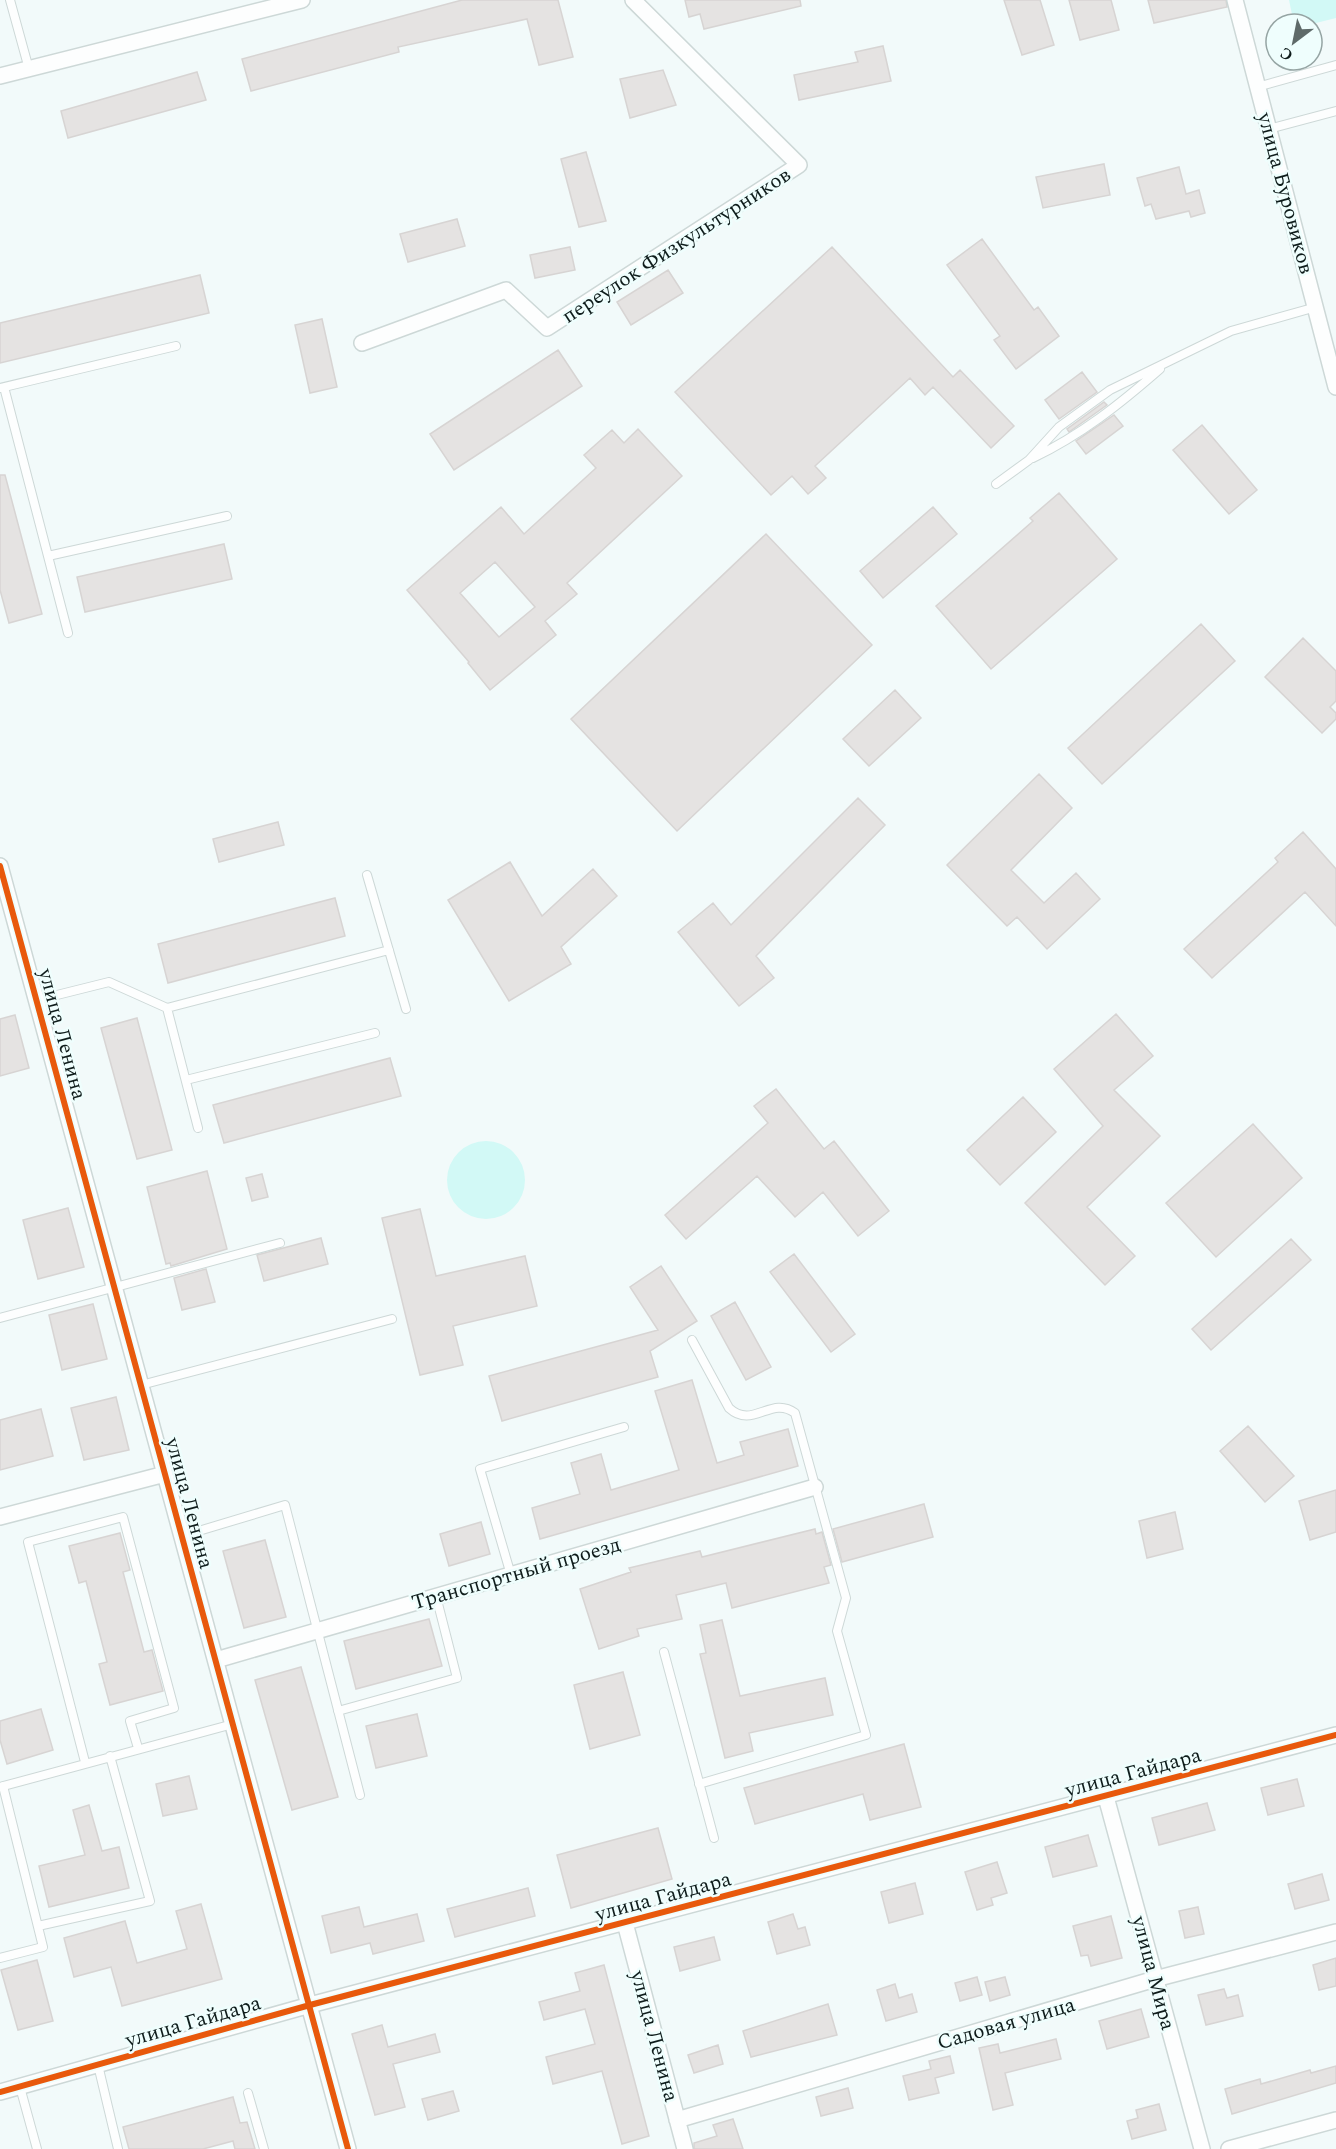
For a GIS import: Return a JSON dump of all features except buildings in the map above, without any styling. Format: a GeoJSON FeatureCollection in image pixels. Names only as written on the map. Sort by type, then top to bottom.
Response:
{"type":"FeatureCollection","features":[{"type":"Feature","properties":{"kind":"street"},"geometry":{"type":"LineString","coordinates":[[0,76],[302,0]]}},
{"type":"Feature","properties":{"kind":"street","name":"переулок Физкультурников"},"geometry":{"type":"LineString","coordinates":[[362,343],[507,290],[547,328],[800,165],[633,0]]}},
{"type":"Feature","properties":{"kind":"street","name":"улица Буровиков"},"geometry":{"type":"LineString","coordinates":[[1235,0],[1336,387]]}},
{"type":"Feature","properties":{"kind":"street","name":"улица Ленина"},"geometry":{"type":"LineString","coordinates":[[0,866],[348,2149]]}},
{"type":"Feature","properties":{"kind":"street"},"geometry":{"type":"LineString","coordinates":[[0,1517],[165,1474]]}},
{"type":"Feature","properties":{"kind":"street","name":"Транспортный проезд"},"geometry":{"type":"LineString","coordinates":[[216,1660],[815,1487]]}},
{"type":"Feature","properties":{"kind":"street","name":"улица Гайдара"},"geometry":{"type":"LineString","coordinates":[[0,2092],[310,2005],[1336,1735]]}},
{"type":"Feature","properties":{"kind":"street","name":"улица Мира"},"geometry":{"type":"LineString","coordinates":[[1106,1797],[1202,2149]]}},
{"type":"Feature","properties":{"kind":"street","name":"улица Ленина"},"geometry":{"type":"LineString","coordinates":[[625,1923],[685,2149]]}},
{"type":"Feature","properties":{"kind":"street","name":"Садовая улица"},"geometry":{"type":"LineString","coordinates":[[677,2120],[1155,1979],[1336,1932]]}},
{"type":"Feature","properties":{"kind":"street"},"geometry":{"type":"LineString","coordinates":[[1229,2149],[1336,2120]]}},
{"type":"Feature","properties":{"kind":"lane"},"geometry":{"type":"LineString","coordinates":[[10,0],[29,69]]}},
{"type":"Feature","properties":{"kind":"lane"},"geometry":{"type":"LineString","coordinates":[[1257,87],[1336,65]]}},
{"type":"Feature","properties":{"kind":"lane"},"geometry":{"type":"LineString","coordinates":[[1269,129],[1336,111]]}},
{"type":"Feature","properties":{"kind":"lane"},"geometry":{"type":"LineString","coordinates":[[1029,460],[1059,427],[1100,397],[1231,331],[1316,307]]}},
{"type":"Feature","properties":{"kind":"lane"},"geometry":{"type":"LineString","coordinates":[[68,633],[2,387],[176,346]]}},
{"type":"Feature","properties":{"kind":"lane"},"geometry":{"type":"LineString","coordinates":[[996,484],[1029,460],[1069,440],[1111,411],[1169,361]]}},
{"type":"Feature","properties":{"kind":"lane"},"geometry":{"type":"LineString","coordinates":[[48,556],[227,516]]}},
{"type":"Feature","properties":{"kind":"lane"},"geometry":{"type":"LineString","coordinates":[[367,875],[406,1009]]}},
{"type":"Feature","properties":{"kind":"lane"},"geometry":{"type":"LineString","coordinates":[[37,1000],[109,982],[167,1008],[389,950]]}},
{"type":"Feature","properties":{"kind":"lane"},"geometry":{"type":"LineString","coordinates":[[167,1008],[198,1128]]}},
{"type":"Feature","properties":{"kind":"lane"},"geometry":{"type":"LineString","coordinates":[[186,1080],[375,1033]]}},
{"type":"Feature","properties":{"kind":"lane"},"geometry":{"type":"LineString","coordinates":[[0,1318],[280,1243]]}},
{"type":"Feature","properties":{"kind":"lane"},"geometry":{"type":"LineString","coordinates":[[141,1385],[392,1319]]}},
{"type":"Feature","properties":{"kind":"lane"},"geometry":{"type":"LineString","coordinates":[[692,1340],[729,1408],[738,1416],[747,1417],[777,1407],[787,1407],[795,1413],[846,1599],[837,1631],[866,1735],[699,1784]]}},
{"type":"Feature","properties":{"kind":"lane"},"geometry":{"type":"LineString","coordinates":[[511,1575],[480,1469],[624,1427]]}},
{"type":"Feature","properties":{"kind":"lane"},"geometry":{"type":"LineString","coordinates":[[182,1536],[285,1505],[360,1796]]}},
{"type":"Feature","properties":{"kind":"lane"},"geometry":{"type":"LineString","coordinates":[[85,1762],[28,1542],[123,1517],[174,1708],[130,1721],[138,1748]]}},
{"type":"Feature","properties":{"kind":"lane"},"geometry":{"type":"LineString","coordinates":[[338,1711],[457,1678],[436,1596]]}},
{"type":"Feature","properties":{"kind":"lane"},"geometry":{"type":"LineString","coordinates":[[664,1652],[714,1838]]}},
{"type":"Feature","properties":{"kind":"lane"},"geometry":{"type":"LineString","coordinates":[[0,1958],[43,1947],[1,1786],[233,1724]]}},
{"type":"Feature","properties":{"kind":"lane"},"geometry":{"type":"LineString","coordinates":[[38,1926],[150,1901],[110,1756]]}},
{"type":"Feature","properties":{"kind":"lane"},"geometry":{"type":"LineString","coordinates":[[98,2066],[118,2149]]}},
{"type":"Feature","properties":{"kind":"lane"},"geometry":{"type":"LineString","coordinates":[[20,2087],[37,2149]]}},
{"type":"Feature","properties":{"kind":"lane"},"geometry":{"type":"LineString","coordinates":[[248,2093],[264,2149]]}},
{"type":"Feature","properties":{"kind":"shaded area"},"geometry":{"type":"Polygon","coordinates":[[[1289,0],[1336,0],[1336,18],[1324,21],[1324,12],[1292,12],[1289,0]]]}},
{"type":"Feature","properties":{"kind":"shaded area"},"geometry":{"type":"Polygon","coordinates":[[[486,1141],[501,1144],[514,1152],[522,1165],[525,1180],[522,1195],[514,1208],[501,1216],[486,1219],[471,1216],[458,1208],[450,1195],[447,1180],[450,1165],[458,1152],[471,1144],[486,1141]]]}},
{"type":"Feature","properties":{"kind":"cycle path"},"geometry":{"type":"LineString","coordinates":[[0,866],[348,2149]]}},
{"type":"Feature","properties":{"kind":"cycle path"},"geometry":{"type":"LineString","coordinates":[[0,2092],[310,2005],[1336,1735]]}}]}
